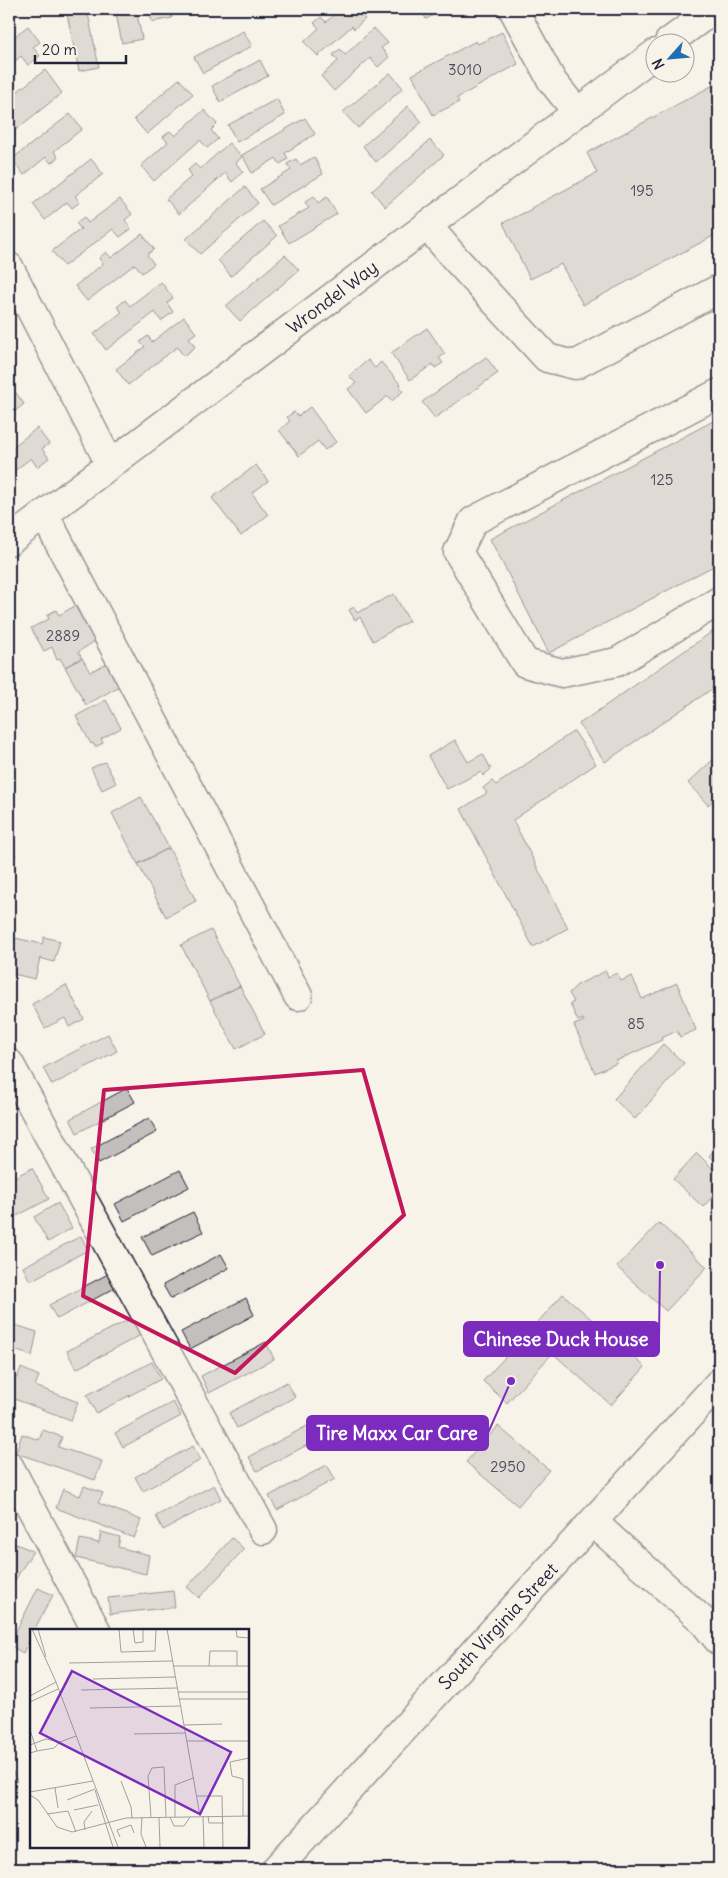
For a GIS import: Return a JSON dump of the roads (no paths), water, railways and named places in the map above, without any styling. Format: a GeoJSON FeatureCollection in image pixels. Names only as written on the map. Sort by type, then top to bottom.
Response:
{"type":"FeatureCollection","features":[{"type":"Feature","properties":{"kind":"street"},"geometry":{"type":"LineString","coordinates":[[513,9],[552,81],[577,112]]}},
{"type":"Feature","properties":{"kind":"street"},"geometry":{"type":"LineString","coordinates":[[683,32],[714,9]]}},
{"type":"Feature","properties":{"kind":"street","name":"Wrondel Way"},"geometry":{"type":"LineString","coordinates":[[9,541],[646,60]]}},
{"type":"Feature","properties":{"kind":"street"},"geometry":{"type":"LineString","coordinates":[[427,225],[547,358],[575,365],[719,289]]}},
{"type":"Feature","properties":{"kind":"street"},"geometry":{"type":"LineString","coordinates":[[9,267],[110,464]]}},
{"type":"Feature","properties":{"kind":"street"},"geometry":{"type":"LineString","coordinates":[[719,393],[473,521],[458,552],[525,664],[562,673],[617,662],[719,602]]}},
{"type":"Feature","properties":{"kind":"street"},"geometry":{"type":"LineString","coordinates":[[44,514],[298,996]]}},
{"type":"Feature","properties":{"kind":"street"},"geometry":{"type":"LineString","coordinates":[[9,1064],[264,1530]]}},
{"type":"Feature","properties":{"kind":"street","name":"South Virginia Street"},"geometry":{"type":"LineString","coordinates":[[276,1869],[719,1383]]}},
{"type":"Feature","properties":{"kind":"street"},"geometry":{"type":"LineString","coordinates":[[9,1466],[95,1629]]}},
{"type":"Feature","properties":{"kind":"street"},"geometry":{"type":"LineString","coordinates":[[593,1522],[702,1619],[719,1641]]}},
{"type":"Feature","properties":{"kind":"place","name":"Chinese Duck House"},"geometry":{"type":"Point","coordinates":[660,1265]}},
{"type":"Feature","properties":{"kind":"place","name":"Tire Maxx Car Care"},"geometry":{"type":"Point","coordinates":[511,1381]}}]}
